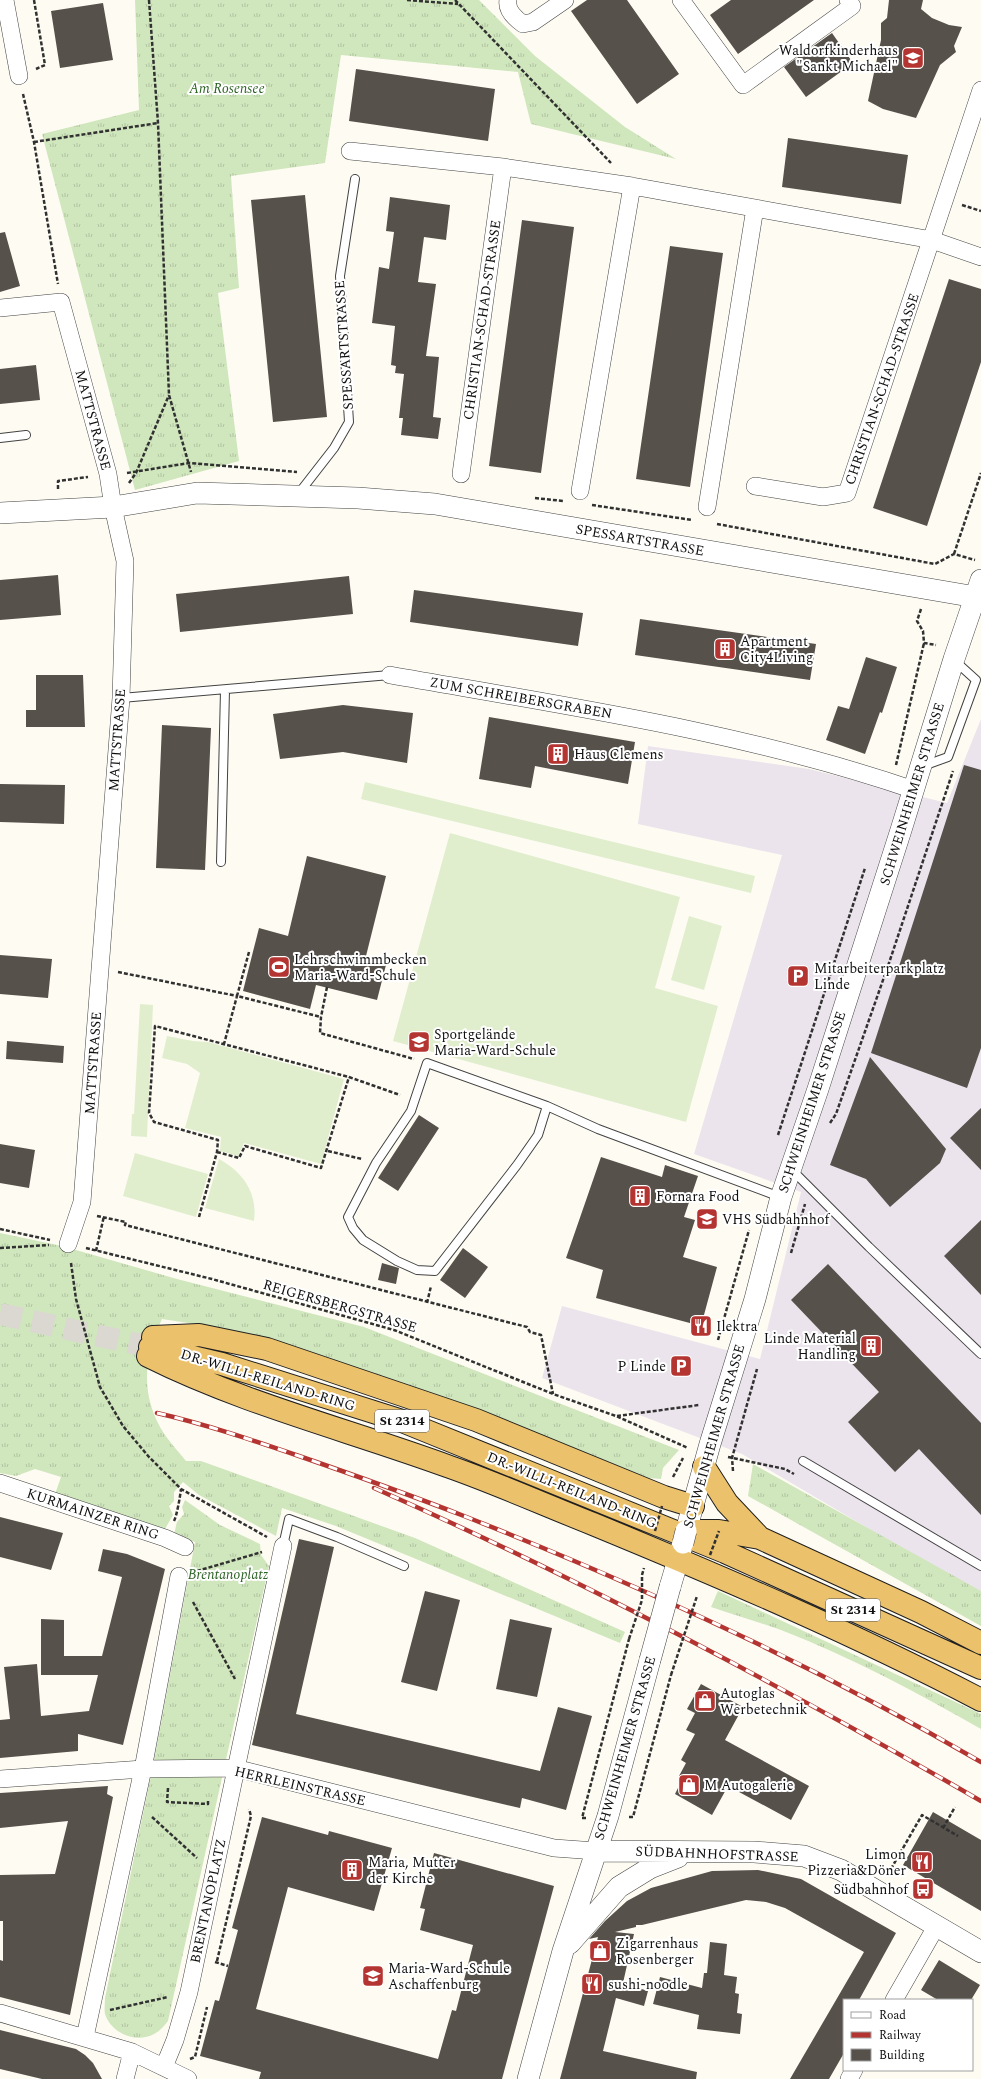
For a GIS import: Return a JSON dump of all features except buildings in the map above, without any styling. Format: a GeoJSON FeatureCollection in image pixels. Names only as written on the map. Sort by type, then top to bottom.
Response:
{"type":"FeatureCollection","features":[{"type":"Feature","properties":{"kind":"highway"},"geometry":{"type":"LineString","coordinates":[[151,1346],[199,1335],[274,1351],[476,1420],[663,1501],[686,1531]]}},
{"type":"Feature","properties":{"kind":"highway"},"geometry":{"type":"LineString","coordinates":[[151,1346],[202,1381],[451,1467],[686,1531],[923,1670],[981,1700]]}},
{"type":"Feature","properties":{"kind":"highway","name":"DR.-WILLI-REILAND-RING"},"geometry":{"type":"LineString","coordinates":[[151,1346],[222,1364],[402,1421],[725,1552],[981,1668]]}},
{"type":"Feature","properties":{"kind":"highway"},"geometry":{"type":"LineString","coordinates":[[700,1456],[727,1503],[760,1538]]}},
{"type":"Feature","properties":{"kind":"highway"},"geometry":{"type":"LineString","coordinates":[[686,1531],[719,1531],[760,1538],[921,1612],[981,1643]]}},
{"type":"Feature","properties":{"kind":"street"},"geometry":{"type":"LineString","coordinates":[[5,0],[19,76]]}},
{"type":"Feature","properties":{"kind":"street"},"geometry":{"type":"LineString","coordinates":[[508,0],[507,4],[512,13],[516,19],[523,24],[533,22],[565,0]]}},
{"type":"Feature","properties":{"kind":"street"},"geometry":{"type":"LineString","coordinates":[[680,0],[743,85],[852,6],[848,0]]}},
{"type":"Feature","properties":{"kind":"street"},"geometry":{"type":"LineString","coordinates":[[932,240],[981,90]]}},
{"type":"Feature","properties":{"kind":"street"},"geometry":{"type":"LineString","coordinates":[[350,151],[503,167],[632,186],[932,240],[981,257]]}},
{"type":"Feature","properties":{"kind":"street","name":"CHRISTIAN-SCHAD-STRASSE"},"geometry":{"type":"LineString","coordinates":[[461,474],[503,167]]}},
{"type":"Feature","properties":{"kind":"street"},"geometry":{"type":"LineString","coordinates":[[580,490],[632,186]]}},
{"type":"Feature","properties":{"kind":"street"},"geometry":{"type":"LineString","coordinates":[[707,507],[755,208]]}},
{"type":"Feature","properties":{"kind":"street","name":"CHRISTIAN-SCHAD-STRASSE"},"geometry":{"type":"LineString","coordinates":[[755,486],[823,498],[847,494],[932,240]]}},
{"type":"Feature","properties":{"kind":"street"},"geometry":{"type":"LineString","coordinates":[[0,308],[61,302]]}},
{"type":"Feature","properties":{"kind":"street","name":"MATTSTRASSE"},"geometry":{"type":"LineString","coordinates":[[61,302],[108,474],[113,507],[125,561],[121,698],[82,1202],[68,1244]]}},
{"type":"Feature","properties":{"kind":"street","name":"SPESSARTSTRASSE"},"geometry":{"type":"LineString","coordinates":[[0,513],[113,507],[197,493],[358,498],[435,504],[928,589],[979,592]]}},
{"type":"Feature","properties":{"kind":"street","name":"SCHWEINHEIMER STRASSE"},"geometry":{"type":"LineString","coordinates":[[528,2079],[563,1951],[608,1816],[686,1531],[700,1456],[755,1299],[781,1197],[790,1168],[914,790],[920,766],[956,653],[979,592]]}},
{"type":"Feature","properties":{"kind":"street","name":"ZUM SCHREIBERSGRABEN"},"geometry":{"type":"LineString","coordinates":[[390,674],[697,730],[787,752],[892,782],[914,790]]}},
{"type":"Feature","properties":{"kind":"street","name":"KURMAINZER RING"},"geometry":{"type":"LineString","coordinates":[[0,1483],[165,1538],[185,1547]]}},
{"type":"Feature","properties":{"kind":"street","name":"BRENTANOPLATZ"},"geometry":{"type":"LineString","coordinates":[[164,2067],[175,2040],[189,1992],[283,1546]]}},
{"type":"Feature","properties":{"kind":"street"},"geometry":{"type":"LineString","coordinates":[[85,2037],[143,1769],[179,1576]]}},
{"type":"Feature","properties":{"kind":"street","name":"HERRLEINSTRASSE"},"geometry":{"type":"LineString","coordinates":[[0,1779],[143,1769],[235,1768],[554,1848],[596,1851]]}},
{"type":"Feature","properties":{"kind":"street","name":"SÜDBAHNHOFSTRASSE"},"geometry":{"type":"LineString","coordinates":[[596,1851],[690,1853],[754,1852],[804,1856],[841,1870],[981,1952]]}},
{"type":"Feature","properties":{"kind":"street","name":"SCHWEINHEIMER STRASSE"},"geometry":{"type":"LineString","coordinates":[[563,1951],[620,1887],[650,1868],[690,1853]]}},
{"type":"Feature","properties":{"kind":"street"},"geometry":{"type":"LineString","coordinates":[[895,1999],[936,1925]]}},
{"type":"Feature","properties":{"kind":"street"},"geometry":{"type":"LineString","coordinates":[[0,2013],[132,2052],[188,2079]]}},
{"type":"Feature","properties":{"kind":"street"},"geometry":{"type":"LineString","coordinates":[[125,2079],[132,2052]]}},
{"type":"Feature","properties":{"kind":"lane","name":"SPESSARTSTRASSE"},"geometry":{"type":"LineString","coordinates":[[298,496],[334,448],[349,422],[340,276],[355,179]]}},
{"type":"Feature","properties":{"kind":"lane"},"geometry":{"type":"LineString","coordinates":[[0,438],[26,435]]}},
{"type":"Feature","properties":{"kind":"lane"},"geometry":{"type":"LineString","coordinates":[[920,766],[948,758],[976,680],[956,653]]}},
{"type":"Feature","properties":{"kind":"lane","name":"ZUM SCHREIBERSGRABEN"},"geometry":{"type":"LineString","coordinates":[[121,698],[225,690],[390,674]]}},
{"type":"Feature","properties":{"kind":"lane"},"geometry":{"type":"LineString","coordinates":[[221,862],[225,690]]}},
{"type":"Feature","properties":{"kind":"lane"},"geometry":{"type":"LineString","coordinates":[[547,1106],[538,1135],[517,1166],[435,1271],[418,1270],[397,1261],[363,1240],[353,1228],[348,1217],[376,1163],[411,1111],[416,1100],[427,1063],[547,1106],[598,1129],[781,1197]]}},
{"type":"Feature","properties":{"kind":"lane"},"geometry":{"type":"LineString","coordinates":[[790,1168],[869,1247],[981,1354]]}},
{"type":"Feature","properties":{"kind":"lane"},"geometry":{"type":"LineString","coordinates":[[803,1461],[981,1566]]}},
{"type":"Feature","properties":{"kind":"lane"},"geometry":{"type":"LineString","coordinates":[[283,1546],[289,1519],[337,1537],[404,1566]]}},
{"type":"Feature","properties":{"kind":"path"},"geometry":{"type":"LineString","coordinates":[[34,0],[45,65],[19,76],[34,142],[61,302]]}},
{"type":"Feature","properties":{"kind":"path"},"geometry":{"type":"LineString","coordinates":[[149,0],[158,123],[169,395],[197,493]]}},
{"type":"Feature","properties":{"kind":"path"},"geometry":{"type":"LineString","coordinates":[[407,0],[458,4]]}},
{"type":"Feature","properties":{"kind":"path"},"geometry":{"type":"LineString","coordinates":[[455,0],[632,186]]}},
{"type":"Feature","properties":{"kind":"path"},"geometry":{"type":"LineString","coordinates":[[34,142],[158,123]]}},
{"type":"Feature","properties":{"kind":"path"},"geometry":{"type":"LineString","coordinates":[[113,507],[136,473],[169,395]]}},
{"type":"Feature","properties":{"kind":"path"},"geometry":{"type":"LineString","coordinates":[[954,554],[981,473]]}},
{"type":"Feature","properties":{"kind":"path"},"geometry":{"type":"LineString","coordinates":[[892,782],[924,643],[923,631],[917,621],[935,564]]}},
{"type":"Feature","properties":{"kind":"path"},"geometry":{"type":"LineString","coordinates":[[924,643],[956,653]]}},
{"type":"Feature","properties":{"kind":"path"},"geometry":{"type":"LineString","coordinates":[[827,1127],[836,1114],[840,1098],[954,768]]}},
{"type":"Feature","properties":{"kind":"path"},"geometry":{"type":"LineString","coordinates":[[778,1136],[865,865]]}},
{"type":"Feature","properties":{"kind":"path"},"geometry":{"type":"LineString","coordinates":[[224,1044],[249,952]]}},
{"type":"Feature","properties":{"kind":"path"},"geometry":{"type":"LineString","coordinates":[[100,969],[237,996],[320,1017]]}},
{"type":"Feature","properties":{"kind":"path"},"geometry":{"type":"LineString","coordinates":[[327,988],[320,1017],[320,1033],[388,1050],[427,1063]]}},
{"type":"Feature","properties":{"kind":"path"},"geometry":{"type":"LineString","coordinates":[[199,1217],[217,1152],[218,1140],[154,1122],[149,1113],[155,1026],[349,1077],[416,1100]]}},
{"type":"Feature","properties":{"kind":"path"},"geometry":{"type":"LineString","coordinates":[[217,1152],[239,1158],[245,1146],[321,1168],[328,1151],[349,1077]]}},
{"type":"Feature","properties":{"kind":"path"},"geometry":{"type":"LineString","coordinates":[[780,1128],[801,1136]]}},
{"type":"Feature","properties":{"kind":"path"},"geometry":{"type":"LineString","coordinates":[[328,1151],[376,1163]]}},
{"type":"Feature","properties":{"kind":"path"},"geometry":{"type":"LineString","coordinates":[[79,1214],[104,1216],[126,1222],[125,1225],[527,1327],[530,1332],[541,1335],[553,1394]]}},
{"type":"Feature","properties":{"kind":"path"},"geometry":{"type":"LineString","coordinates":[[96,1251],[104,1216]]}},
{"type":"Feature","properties":{"kind":"path"},"geometry":{"type":"LineString","coordinates":[[717,1344],[749,1228]]}},
{"type":"Feature","properties":{"kind":"path","name":"REIGERSBERGSTRASSE"},"geometry":{"type":"LineString","coordinates":[[0,1229],[212,1279],[394,1330],[553,1394],[616,1416],[700,1456],[785,1469],[798,1477]]}},
{"type":"Feature","properties":{"kind":"path"},"geometry":{"type":"LineString","coordinates":[[0,1248],[68,1244],[76,1299],[100,1387],[123,1426],[181,1489],[283,1546]]}},
{"type":"Feature","properties":{"kind":"path"},"geometry":{"type":"LineString","coordinates":[[698,1412],[702,1397]]}},
{"type":"Feature","properties":{"kind":"path"},"geometry":{"type":"LineString","coordinates":[[616,1416],[700,1405]]}},
{"type":"Feature","properties":{"kind":"path"},"geometry":{"type":"LineString","coordinates":[[656,1531],[663,1501],[700,1456],[690,1441]]}},
{"type":"Feature","properties":{"kind":"path"},"geometry":{"type":"LineString","coordinates":[[165,1538],[177,1516],[176,1509],[181,1489]]}},
{"type":"Feature","properties":{"kind":"path"},"geometry":{"type":"LineString","coordinates":[[710,1555],[719,1531]]}},
{"type":"Feature","properties":{"kind":"path"},"geometry":{"type":"LineString","coordinates":[[249,1704],[179,1576],[283,1546]]}},
{"type":"Feature","properties":{"kind":"path"},"geometry":{"type":"LineString","coordinates":[[582,1818],[629,1639],[642,1600],[642,1575]]}},
{"type":"Feature","properties":{"kind":"path"},"geometry":{"type":"LineString","coordinates":[[633,1817],[671,1675],[696,1596]]}},
{"type":"Feature","properties":{"kind":"path"},"geometry":{"type":"LineString","coordinates":[[168,1788],[167,1802],[208,1804],[209,1797]]}},
{"type":"Feature","properties":{"kind":"path"},"geometry":{"type":"LineString","coordinates":[[135,1802],[214,1873]]}},
{"type":"Feature","properties":{"kind":"path"},"geometry":{"type":"LineString","coordinates":[[943,1828],[955,1807]]}},
{"type":"Feature","properties":{"kind":"path"},"geometry":{"type":"LineString","coordinates":[[878,1891],[922,1815],[958,1836]]}},
{"type":"Feature","properties":{"kind":"path"},"geometry":{"type":"LineString","coordinates":[[90,2014],[189,1992]]}},
{"type":"Feature","properties":{"kind":"shaded area"},"geometry":{"type":"Polygon","coordinates":[[[981,719],[981,1593],[927,1563],[742,1454],[542,1378],[562,1306],[760,1359],[801,1192],[694,1154],[782,855],[638,824],[648,746],[809,769],[947,803],[981,719]]]}},
{"type":"Feature","properties":{"kind":"green space","name":"Am Rosensee"},"geometry":{"type":"Polygon","coordinates":[[[135,0],[479,0],[535,56],[625,127],[676,159],[531,124],[518,72],[341,55],[325,163],[231,176],[239,288],[218,293],[239,461],[135,490],[42,134],[139,110],[135,0]]]}},
{"type":"Feature","properties":{"kind":"green space"},"geometry":{"type":"Polygon","coordinates":[[[365,782],[755,876],[751,893],[361,799],[365,782]]]}},
{"type":"Feature","properties":{"kind":"green space"},"geometry":{"type":"Polygon","coordinates":[[[450,833],[680,897],[655,988],[718,1006],[686,1122],[393,1041],[450,833]]]}},
{"type":"Feature","properties":{"kind":"green space"},"geometry":{"type":"Polygon","coordinates":[[[689,916],[722,926],[704,990],[671,980],[689,916]]]}},
{"type":"Feature","properties":{"kind":"green space"},"geometry":{"type":"Polygon","coordinates":[[[140,1004],[153,1005],[147,1137],[131,1136],[132,1114],[134,1114],[140,1004]]]}},
{"type":"Feature","properties":{"kind":"green space"},"geometry":{"type":"Polygon","coordinates":[[[167,1036],[208,1042],[344,1079],[321,1164],[244,1143],[238,1156],[220,1151],[221,1137],[185,1128],[200,1073],[187,1064],[162,1058],[167,1036]]]}},
{"type":"Feature","properties":{"kind":"green space"},"geometry":{"type":"Polygon","coordinates":[[[135,1153],[208,1174],[196,1217],[123,1196],[135,1153]]]}},
{"type":"Feature","properties":{"kind":"green space"},"geometry":{"type":"Polygon","coordinates":[[[219,1159],[235,1170],[247,1184],[254,1201],[254,1221],[205,1208],[219,1159]]]}},
{"type":"Feature","properties":{"kind":"green space"},"geometry":{"type":"Polygon","coordinates":[[[0,1233],[62,1246],[177,1279],[364,1327],[679,1450],[663,1468],[661,1479],[649,1478],[468,1407],[285,1346],[221,1328],[162,1319],[151,1348],[147,1377],[151,1406],[165,1435],[186,1461],[201,1461],[415,1538],[625,1632],[620,1643],[336,1526],[282,1508],[276,1536],[199,1495],[183,1482],[174,1492],[174,1501],[169,1506],[173,1515],[165,1529],[54,1497],[61,1477],[35,1469],[16,1476],[0,1473],[0,1233]]]}},
{"type":"Feature","properties":{"kind":"green space"},"geometry":{"type":"Polygon","coordinates":[[[753,1464],[981,1591],[981,1626],[748,1496],[753,1464]]]}},
{"type":"Feature","properties":{"kind":"green space","name":"Brentanoplatz"},"geometry":{"type":"Polygon","coordinates":[[[185,1500],[220,1525],[260,1544],[261,1555],[269,1566],[168,2021],[156,2033],[140,2038],[125,2035],[113,2027],[105,2014],[105,1998],[154,1761],[195,1542],[174,1534],[177,1522],[184,1514],[182,1507],[185,1500]]]}},
{"type":"Feature","properties":{"kind":"green space"},"geometry":{"type":"Polygon","coordinates":[[[718,1591],[981,1714],[981,1729],[858,1663],[781,1630],[711,1607],[718,1591]]]}},
{"type":"Feature","properties":{"kind":"tunnel"},"geometry":{"type":"LineString","coordinates":[[0,1314],[150,1347]]}},
{"type":"Feature","properties":{"kind":"railway"},"geometry":{"type":"LineString","coordinates":[[157,1413],[193,1422],[299,1456],[423,1500],[597,1570],[792,1660],[856,1693],[981,1762]]}},
{"type":"Feature","properties":{"kind":"railway"},"geometry":{"type":"LineString","coordinates":[[374,1488],[452,1523],[606,1597],[682,1636],[832,1717],[981,1801]]}},
{"type":"Feature","properties":{"kind":"place","name":"Waldorfkinderhaus \"Sankt Michael\""},"geometry":{"type":"Point","coordinates":[913,58]}},
{"type":"Feature","properties":{"kind":"place","name":"Apartment City4Living"},"geometry":{"type":"Point","coordinates":[725,649]}},
{"type":"Feature","properties":{"kind":"place","name":"Haus Clemens"},"geometry":{"type":"Point","coordinates":[558,754]}},
{"type":"Feature","properties":{"kind":"place","name":"Lehrschwimmbecken Maria-Ward-Schule"},"geometry":{"type":"Point","coordinates":[279,967]}},
{"type":"Feature","properties":{"kind":"place","name":"Mitarbeiterparkplatz Linde"},"geometry":{"type":"Point","coordinates":[798,976]}},
{"type":"Feature","properties":{"kind":"place","name":"Sportgelände Maria-Ward-Schule"},"geometry":{"type":"Point","coordinates":[419,1042]}},
{"type":"Feature","properties":{"kind":"place","name":"Fornara Food"},"geometry":{"type":"Point","coordinates":[640,1196]}},
{"type":"Feature","properties":{"kind":"place","name":"VHS Südbahnhof"},"geometry":{"type":"Point","coordinates":[707,1219]}},
{"type":"Feature","properties":{"kind":"place","name":"Ilektra"},"geometry":{"type":"Point","coordinates":[701,1326]}},
{"type":"Feature","properties":{"kind":"place","name":"Linde Material Handling"},"geometry":{"type":"Point","coordinates":[871,1346]}},
{"type":"Feature","properties":{"kind":"place","name":"P Linde"},"geometry":{"type":"Point","coordinates":[681,1366]}},
{"type":"Feature","properties":{"kind":"place","name":"Autoglas Werbetechnik"},"geometry":{"type":"Point","coordinates":[705,1701]}},
{"type":"Feature","properties":{"kind":"place","name":"M Autogalerie"},"geometry":{"type":"Point","coordinates":[689,1785]}},
{"type":"Feature","properties":{"kind":"place","name":"Limon Pizzeria&Döner"},"geometry":{"type":"Point","coordinates":[922,1862]}},
{"type":"Feature","properties":{"kind":"place","name":"Maria, Mutter der Kirche"},"geometry":{"type":"Point","coordinates":[352,1870]}},
{"type":"Feature","properties":{"kind":"place","name":"Südbahnhof"},"geometry":{"type":"Point","coordinates":[923,1889]}},
{"type":"Feature","properties":{"kind":"place","name":"Zigarrenhaus Rosenberger"},"geometry":{"type":"Point","coordinates":[600,1951]}},
{"type":"Feature","properties":{"kind":"place","name":"Maria-Ward-Schule Aschaffenburg"},"geometry":{"type":"Point","coordinates":[373,1976]}},
{"type":"Feature","properties":{"kind":"place","name":"sushi-noodle"},"geometry":{"type":"Point","coordinates":[592,1984]}}]}
